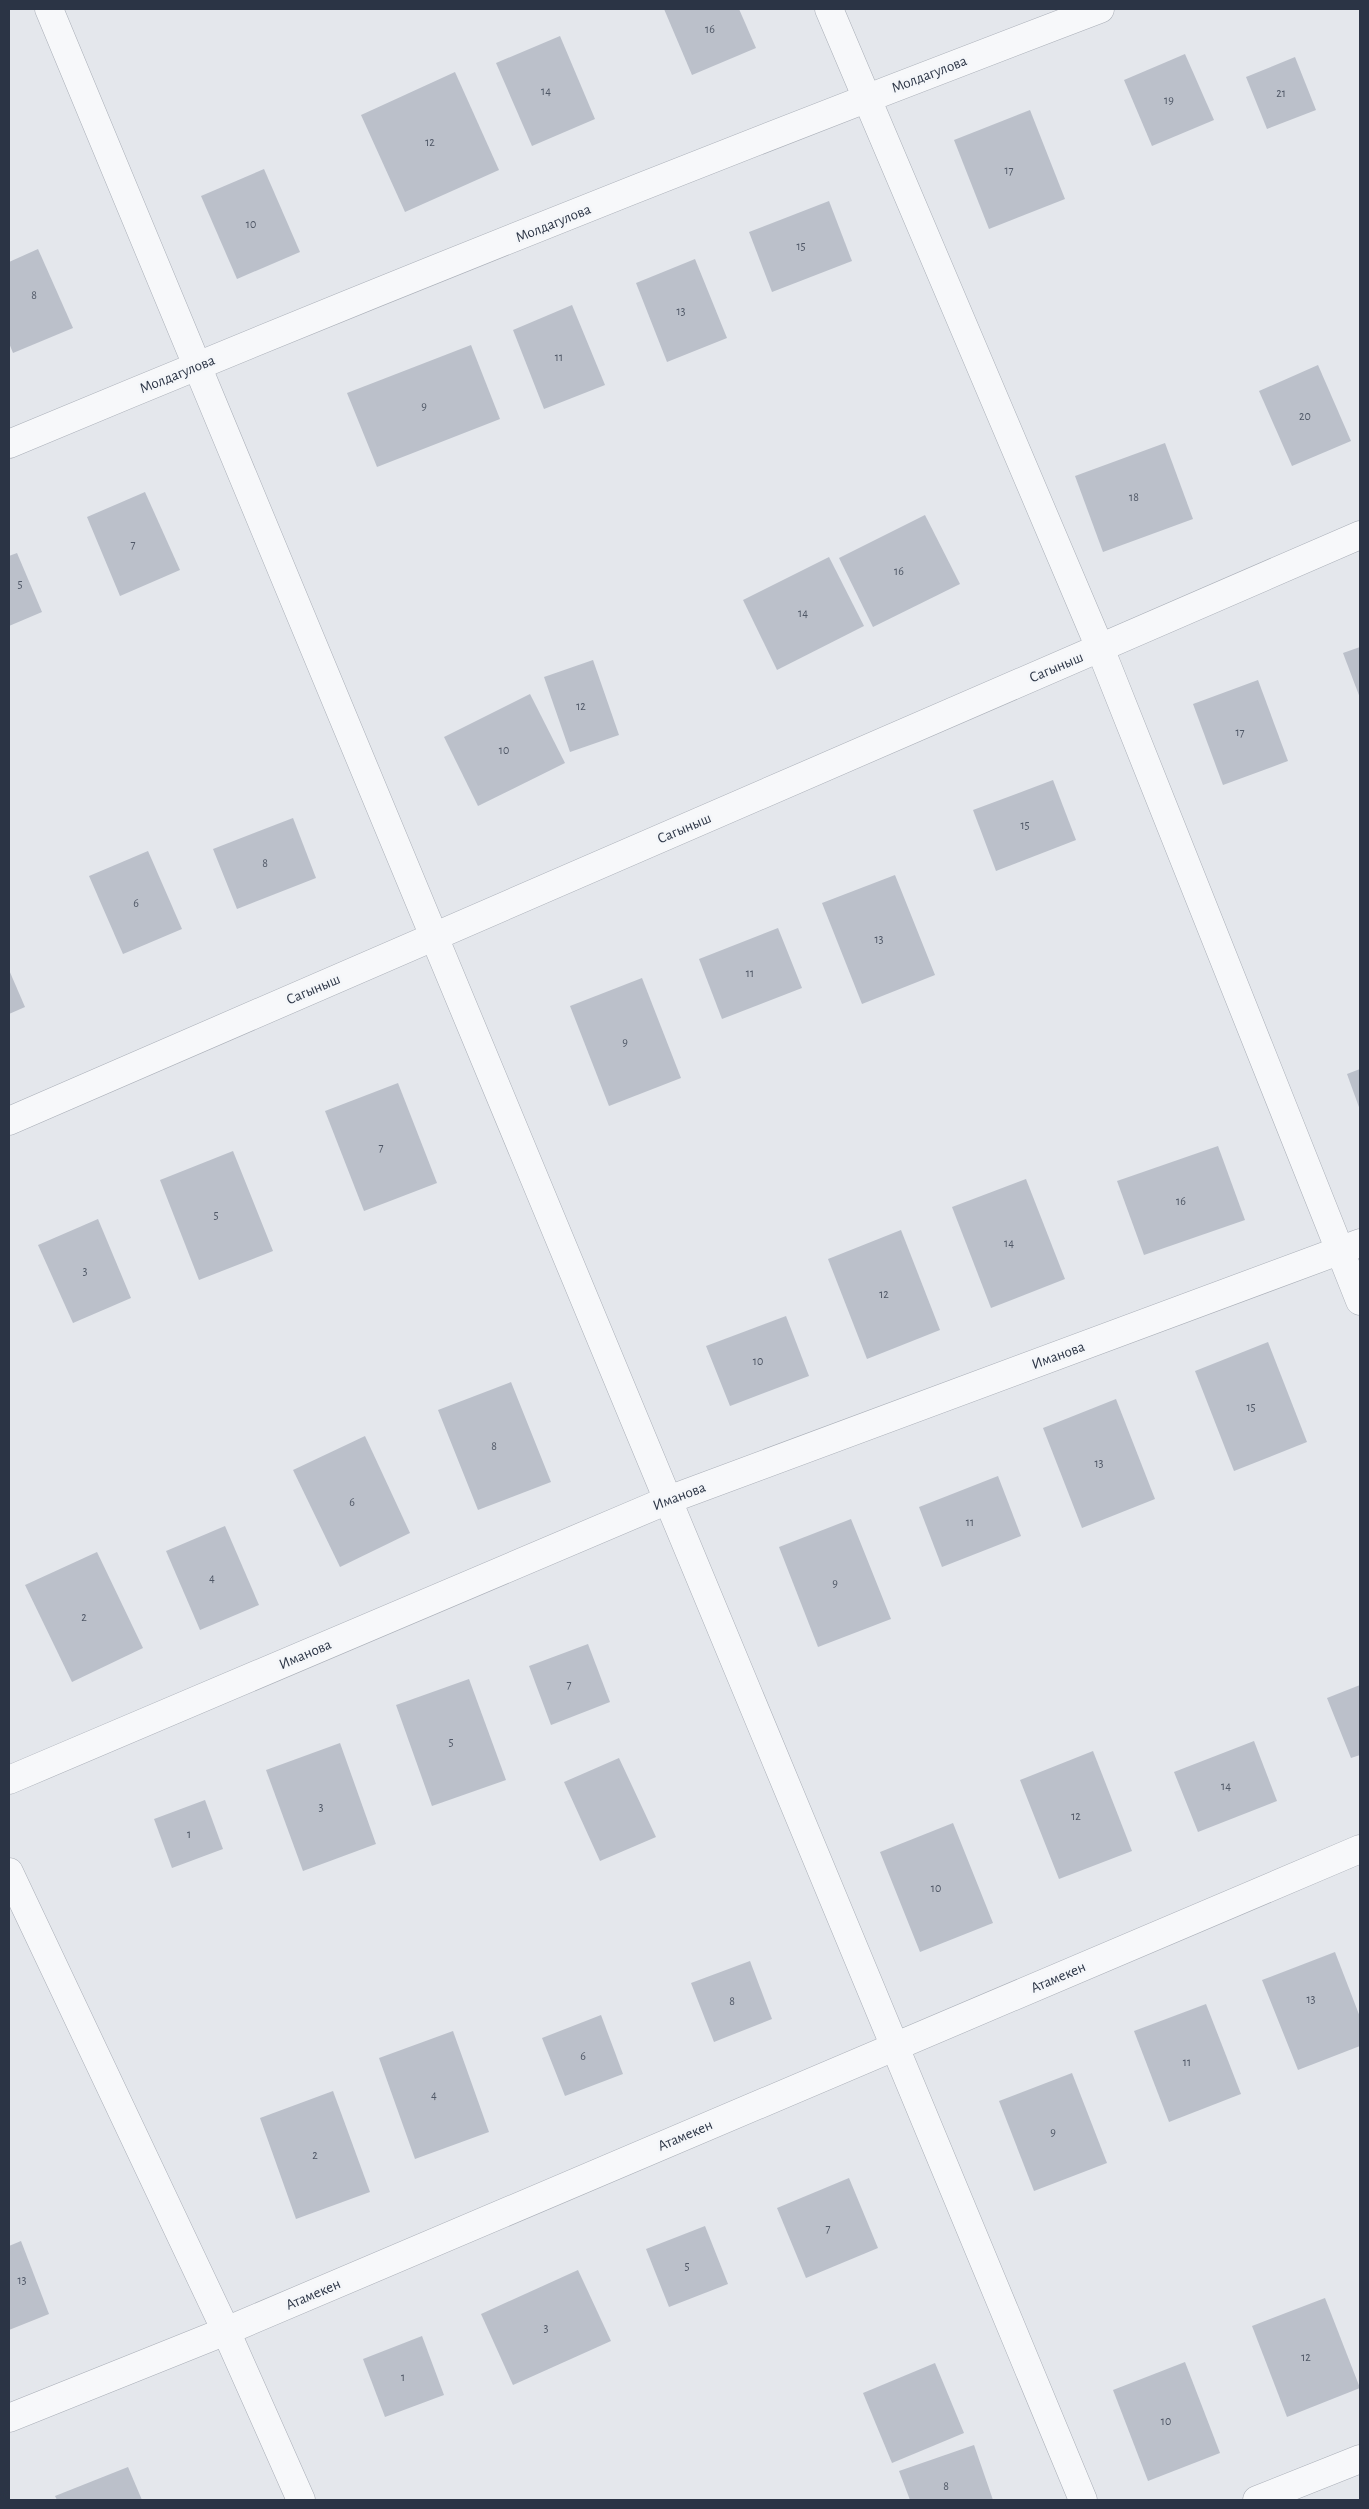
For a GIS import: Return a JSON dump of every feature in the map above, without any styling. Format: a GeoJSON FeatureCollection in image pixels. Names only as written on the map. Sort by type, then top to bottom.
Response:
{"type":"FeatureCollection","features":[{"type":"Feature","properties":{"kind":"street"},"geometry":{"type":"LineString","coordinates":[[50,9],[1083,2500]]}},
{"type":"Feature","properties":{"kind":"street"},"geometry":{"type":"LineString","coordinates":[[829,9],[1100,648],[1350,1247],[1360,1301]]}},
{"type":"Feature","properties":{"kind":"street","name":"Молдагулова"},"geometry":{"type":"LineString","coordinates":[[9,444],[197,365],[867,98],[1100,9]]}},
{"type":"Feature","properties":{"kind":"street","name":"Сагыныш"},"geometry":{"type":"LineString","coordinates":[[9,1121],[1360,535]]}},
{"type":"Feature","properties":{"kind":"street","name":"Иманова"},"geometry":{"type":"LineString","coordinates":[[9,1780],[668,1500],[1350,1247]]}},
{"type":"Feature","properties":{"kind":"street","name":"Атамекен"},"geometry":{"type":"LineString","coordinates":[[9,2418],[226,2331],[1360,1849]]}},
{"type":"Feature","properties":{"kind":"street"},"geometry":{"type":"LineString","coordinates":[[9,1872],[226,2331],[301,2500]]}},
{"type":"Feature","properties":{"kind":"street"},"geometry":{"type":"LineString","coordinates":[[1257,2500],[1360,2459]]}},
{"type":"Feature","properties":{"kind":"building"},"geometry":{"type":"Polygon","coordinates":[[[664,9],[739,9],[756,48],[692,75],[664,9]]]}},
{"type":"Feature","properties":{"kind":"building"},"geometry":{"type":"Polygon","coordinates":[[[560,36],[595,119],[532,146],[496,63],[560,36]]]}},
{"type":"Feature","properties":{"kind":"building"},"geometry":{"type":"Polygon","coordinates":[[[1185,54],[1214,120],[1152,146],[1124,80],[1185,54]]]}},
{"type":"Feature","properties":{"kind":"building"},"geometry":{"type":"Polygon","coordinates":[[[1295,57],[1316,110],[1267,129],[1246,77],[1295,57]]]}},
{"type":"Feature","properties":{"kind":"building"},"geometry":{"type":"Polygon","coordinates":[[[455,72],[499,170],[405,212],[361,115],[455,72]]]}},
{"type":"Feature","properties":{"kind":"building"},"geometry":{"type":"Polygon","coordinates":[[[1030,110],[1065,199],[989,229],[954,140],[1030,110]]]}},
{"type":"Feature","properties":{"kind":"building"},"geometry":{"type":"Polygon","coordinates":[[[264,169],[300,252],[237,279],[201,196],[264,169]]]}},
{"type":"Feature","properties":{"kind":"building"},"geometry":{"type":"Polygon","coordinates":[[[829,201],[852,261],[772,292],[749,232],[829,201]]]}},
{"type":"Feature","properties":{"kind":"building"},"geometry":{"type":"Polygon","coordinates":[[[38,249],[73,328],[13,353],[9,343],[9,262],[38,249]]]}},
{"type":"Feature","properties":{"kind":"building"},"geometry":{"type":"Polygon","coordinates":[[[695,259],[727,338],[667,362],[636,283],[695,259]]]}},
{"type":"Feature","properties":{"kind":"building"},"geometry":{"type":"Polygon","coordinates":[[[572,305],[605,385],[544,409],[513,330],[572,305]]]}},
{"type":"Feature","properties":{"kind":"building"},"geometry":{"type":"Polygon","coordinates":[[[471,345],[500,419],[377,467],[347,393],[471,345]]]}},
{"type":"Feature","properties":{"kind":"building"},"geometry":{"type":"Polygon","coordinates":[[[1318,365],[1351,441],[1292,466],[1259,391],[1318,365]]]}},
{"type":"Feature","properties":{"kind":"building"},"geometry":{"type":"Polygon","coordinates":[[[1165,443],[1193,519],[1103,552],[1075,476],[1165,443]]]}},
{"type":"Feature","properties":{"kind":"building"},"geometry":{"type":"Polygon","coordinates":[[[145,492],[180,570],[120,596],[87,517],[145,492]]]}},
{"type":"Feature","properties":{"kind":"building"},"geometry":{"type":"Polygon","coordinates":[[[925,515],[960,584],[873,627],[839,558],[925,515]]]}},
{"type":"Feature","properties":{"kind":"building"},"geometry":{"type":"Polygon","coordinates":[[[17,553],[42,612],[9,626],[9,556],[17,553]]]}},
{"type":"Feature","properties":{"kind":"building"},"geometry":{"type":"Polygon","coordinates":[[[829,557],[864,626],[777,670],[743,600],[829,557]]]}},
{"type":"Feature","properties":{"kind":"building"},"geometry":{"type":"Polygon","coordinates":[[[1360,647],[1360,698],[1343,653],[1360,647]]]}},
{"type":"Feature","properties":{"kind":"building"},"geometry":{"type":"Polygon","coordinates":[[[593,660],[619,735],[570,752],[544,677],[593,660]]]}},
{"type":"Feature","properties":{"kind":"building"},"geometry":{"type":"Polygon","coordinates":[[[1258,680],[1288,761],[1223,785],[1193,704],[1258,680]]]}},
{"type":"Feature","properties":{"kind":"building"},"geometry":{"type":"Polygon","coordinates":[[[530,694],[565,763],[478,806],[444,737],[530,694]]]}},
{"type":"Feature","properties":{"kind":"building"},"geometry":{"type":"Polygon","coordinates":[[[1053,780],[1076,840],[996,871],[973,810],[1053,780]]]}},
{"type":"Feature","properties":{"kind":"building"},"geometry":{"type":"Polygon","coordinates":[[[293,818],[316,878],[237,909],[213,849],[293,818]]]}},
{"type":"Feature","properties":{"kind":"building"},"geometry":{"type":"Polygon","coordinates":[[[148,851],[182,929],[123,954],[89,876],[148,851]]]}},
{"type":"Feature","properties":{"kind":"building"},"geometry":{"type":"Polygon","coordinates":[[[895,875],[935,975],[862,1004],[822,903],[895,875]]]}},
{"type":"Feature","properties":{"kind":"building"},"geometry":{"type":"Polygon","coordinates":[[[778,928],[802,988],[722,1019],[699,959],[778,928]]]}},
{"type":"Feature","properties":{"kind":"building"},"geometry":{"type":"Polygon","coordinates":[[[9,970],[25,1007],[9,1014],[9,970]]]}},
{"type":"Feature","properties":{"kind":"building"},"geometry":{"type":"Polygon","coordinates":[[[642,978],[681,1078],[609,1106],[570,1006],[642,978]]]}},
{"type":"Feature","properties":{"kind":"building"},"geometry":{"type":"Polygon","coordinates":[[[1360,1069],[1360,1110],[1347,1074],[1360,1069]]]}},
{"type":"Feature","properties":{"kind":"building"},"geometry":{"type":"Polygon","coordinates":[[[398,1083],[437,1183],[364,1211],[325,1111],[398,1083]]]}},
{"type":"Feature","properties":{"kind":"building"},"geometry":{"type":"Polygon","coordinates":[[[1218,1146],[1245,1220],[1144,1255],[1117,1181],[1218,1146]]]}},
{"type":"Feature","properties":{"kind":"building"},"geometry":{"type":"Polygon","coordinates":[[[233,1151],[273,1251],[199,1280],[160,1180],[233,1151]]]}},
{"type":"Feature","properties":{"kind":"building"},"geometry":{"type":"Polygon","coordinates":[[[1026,1179],[1065,1279],[991,1308],[952,1207],[1026,1179]]]}},
{"type":"Feature","properties":{"kind":"building"},"geometry":{"type":"Polygon","coordinates":[[[98,1219],[131,1298],[73,1323],[38,1245],[98,1219]]]}},
{"type":"Feature","properties":{"kind":"building"},"geometry":{"type":"Polygon","coordinates":[[[901,1230],[940,1330],[867,1359],[828,1259],[901,1230]]]}},
{"type":"Feature","properties":{"kind":"building"},"geometry":{"type":"Polygon","coordinates":[[[786,1316],[809,1376],[730,1406],[706,1346],[786,1316]]]}},
{"type":"Feature","properties":{"kind":"building"},"geometry":{"type":"Polygon","coordinates":[[[1268,1342],[1307,1442],[1234,1471],[1195,1371],[1268,1342]]]}},
{"type":"Feature","properties":{"kind":"building"},"geometry":{"type":"Polygon","coordinates":[[[511,1382],[551,1482],[478,1510],[438,1410],[511,1382]]]}},
{"type":"Feature","properties":{"kind":"building"},"geometry":{"type":"Polygon","coordinates":[[[1116,1399],[1155,1499],[1082,1528],[1043,1428],[1116,1399]]]}},
{"type":"Feature","properties":{"kind":"building"},"geometry":{"type":"Polygon","coordinates":[[[365,1436],[410,1533],[340,1567],[293,1470],[365,1436]]]}},
{"type":"Feature","properties":{"kind":"building"},"geometry":{"type":"Polygon","coordinates":[[[998,1476],[1021,1536],[942,1567],[919,1507],[998,1476]]]}},
{"type":"Feature","properties":{"kind":"building"},"geometry":{"type":"Polygon","coordinates":[[[851,1519],[891,1619],[818,1647],[779,1547],[851,1519]]]}},
{"type":"Feature","properties":{"kind":"building"},"geometry":{"type":"Polygon","coordinates":[[[225,1526],[259,1605],[200,1630],[166,1551],[225,1526]]]}},
{"type":"Feature","properties":{"kind":"building"},"geometry":{"type":"Polygon","coordinates":[[[97,1552],[143,1648],[72,1682],[25,1585],[97,1552]]]}},
{"type":"Feature","properties":{"kind":"building"},"geometry":{"type":"Polygon","coordinates":[[[588,1644],[610,1702],[551,1725],[529,1666],[588,1644]]]}},
{"type":"Feature","properties":{"kind":"building"},"geometry":{"type":"Polygon","coordinates":[[[469,1679],[506,1780],[432,1806],[396,1705],[469,1679]]]}},
{"type":"Feature","properties":{"kind":"building"},"geometry":{"type":"Polygon","coordinates":[[[1360,1685],[1360,1755],[1351,1758],[1327,1698],[1360,1685]]]}},
{"type":"Feature","properties":{"kind":"building"},"geometry":{"type":"Polygon","coordinates":[[[1254,1741],[1277,1801],[1198,1832],[1174,1772],[1254,1741]]]}},
{"type":"Feature","properties":{"kind":"building"},"geometry":{"type":"Polygon","coordinates":[[[340,1743],[376,1844],[303,1871],[266,1770],[340,1743]]]}},
{"type":"Feature","properties":{"kind":"building"},"geometry":{"type":"Polygon","coordinates":[[[1093,1751],[1132,1851],[1059,1879],[1020,1780],[1093,1751]]]}},
{"type":"Feature","properties":{"kind":"building"},"geometry":{"type":"Polygon","coordinates":[[[619,1758],[656,1837],[600,1861],[564,1782],[619,1758]]]}},
{"type":"Feature","properties":{"kind":"building"},"geometry":{"type":"Polygon","coordinates":[[[205,1800],[223,1849],[172,1868],[154,1819],[205,1800]]]}},
{"type":"Feature","properties":{"kind":"building"},"geometry":{"type":"Polygon","coordinates":[[[953,1823],[993,1923],[920,1952],[880,1852],[953,1823]]]}},
{"type":"Feature","properties":{"kind":"building"},"geometry":{"type":"Polygon","coordinates":[[[1335,1952],[1360,2017],[1360,2046],[1298,2070],[1262,1980],[1335,1952]]]}},
{"type":"Feature","properties":{"kind":"building"},"geometry":{"type":"Polygon","coordinates":[[[750,1961],[772,2019],[714,2042],[691,1983],[750,1961]]]}},
{"type":"Feature","properties":{"kind":"building"},"geometry":{"type":"Polygon","coordinates":[[[1206,2004],[1241,2094],[1169,2122],[1134,2031],[1206,2004]]]}},
{"type":"Feature","properties":{"kind":"building"},"geometry":{"type":"Polygon","coordinates":[[[601,2015],[623,2074],[565,2096],[542,2038],[601,2015]]]}},
{"type":"Feature","properties":{"kind":"building"},"geometry":{"type":"Polygon","coordinates":[[[453,2031],[489,2132],[415,2159],[379,2058],[453,2031]]]}},
{"type":"Feature","properties":{"kind":"building"},"geometry":{"type":"Polygon","coordinates":[[[1072,2073],[1107,2163],[1034,2191],[999,2101],[1072,2073]]]}},
{"type":"Feature","properties":{"kind":"building"},"geometry":{"type":"Polygon","coordinates":[[[333,2091],[370,2192],[296,2219],[260,2118],[333,2091]]]}},
{"type":"Feature","properties":{"kind":"building"},"geometry":{"type":"Polygon","coordinates":[[[849,2178],[878,2248],[806,2278],[777,2208],[849,2178]]]}},
{"type":"Feature","properties":{"kind":"building"},"geometry":{"type":"Polygon","coordinates":[[[705,2226],[728,2284],[669,2307],[646,2249],[705,2226]]]}},
{"type":"Feature","properties":{"kind":"building"},"geometry":{"type":"Polygon","coordinates":[[[21,2241],[49,2314],[9,2330],[9,2246],[21,2241]]]}},
{"type":"Feature","properties":{"kind":"building"},"geometry":{"type":"Polygon","coordinates":[[[578,2270],[611,2341],[513,2385],[481,2314],[578,2270]]]}},
{"type":"Feature","properties":{"kind":"building"},"geometry":{"type":"Polygon","coordinates":[[[1325,2298],[1360,2388],[1287,2417],[1252,2326],[1325,2298]]]}},
{"type":"Feature","properties":{"kind":"building"},"geometry":{"type":"Polygon","coordinates":[[[422,2336],[444,2395],[385,2417],[363,2359],[422,2336]]]}},
{"type":"Feature","properties":{"kind":"building"},"geometry":{"type":"Polygon","coordinates":[[[1185,2362],[1220,2453],[1148,2481],[1113,2390],[1185,2362]]]}},
{"type":"Feature","properties":{"kind":"building"},"geometry":{"type":"Polygon","coordinates":[[[935,2363],[964,2433],[892,2463],[863,2393],[935,2363]]]}},
{"type":"Feature","properties":{"kind":"building"},"geometry":{"type":"Polygon","coordinates":[[[974,2445],[993,2500],[910,2500],[899,2471],[974,2445]]]}},
{"type":"Feature","properties":{"kind":"building"},"geometry":{"type":"Polygon","coordinates":[[[128,2467],[142,2500],[57,2500],[55,2496],[128,2467]]]}}]}
